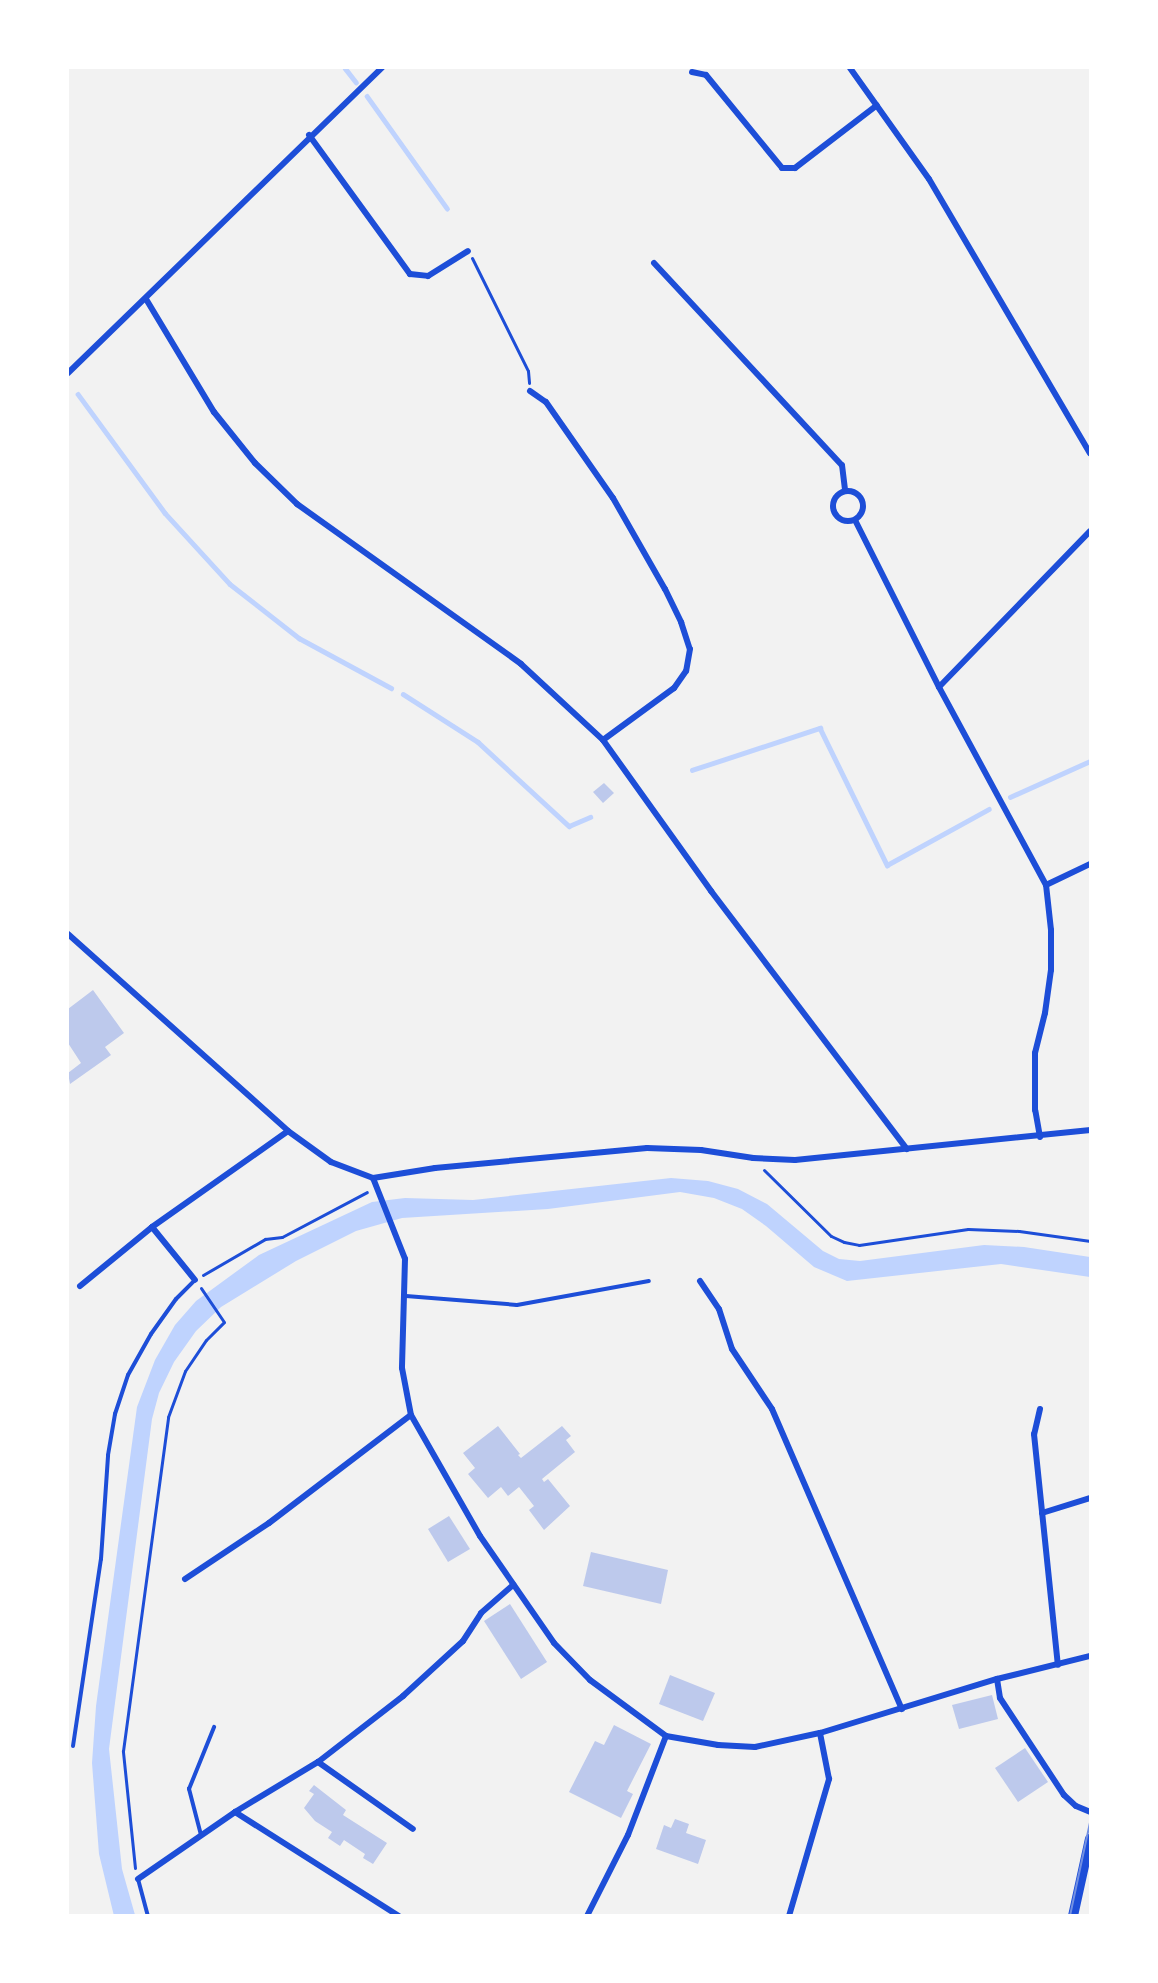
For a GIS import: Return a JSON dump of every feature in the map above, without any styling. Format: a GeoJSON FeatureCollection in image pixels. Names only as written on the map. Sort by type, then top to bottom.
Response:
{"type":"FeatureCollection","features":[{"type":"Feature","properties":{"kind":"street"},"geometry":{"type":"LineString","coordinates":[[68,373],[146,299],[309,135],[382,68]]}},
{"type":"Feature","properties":{"kind":"street"},"geometry":{"type":"LineString","coordinates":[[850,68],[929,179],[1090,453]]}},
{"type":"Feature","properties":{"kind":"street"},"geometry":{"type":"LineString","coordinates":[[692,72],[706,75],[782,168],[795,168],[877,105]]}},
{"type":"Feature","properties":{"kind":"street"},"geometry":{"type":"LineString","coordinates":[[309,135],[410,274],[428,276],[468,252]]}},
{"type":"Feature","properties":{"kind":"street"},"geometry":{"type":"LineString","coordinates":[[654,263],[842,465],[845,491]]}},
{"type":"Feature","properties":{"kind":"street"},"geometry":{"type":"LineString","coordinates":[[146,299],[214,412],[255,463],[297,504],[521,664],[603,740],[711,891],[907,1149]]}},
{"type":"Feature","properties":{"kind":"street"},"geometry":{"type":"LineString","coordinates":[[530,391],[546,402],[613,498],[681,622],[690,649],[686,671],[674,688],[603,740]]}},
{"type":"Feature","properties":{"kind":"street"},"geometry":{"type":"LineString","coordinates":[[845,491],[856,493],[863,503],[863,511],[855,520],[843,521],[834,513],[833,501],[838,494],[845,491]]}},
{"type":"Feature","properties":{"kind":"street"},"geometry":{"type":"LineString","coordinates":[[855,520],[939,687],[1046,885],[1051,930],[1051,970],[1045,1013],[1035,1053],[1035,1110],[1040,1137]]}},
{"type":"Feature","properties":{"kind":"street"},"geometry":{"type":"LineString","coordinates":[[939,687],[1090,531]]}},
{"type":"Feature","properties":{"kind":"street"},"geometry":{"type":"LineString","coordinates":[[1046,885],[1090,864]]}},
{"type":"Feature","properties":{"kind":"street"},"geometry":{"type":"LineString","coordinates":[[68,934],[288,1131],[331,1162],[373,1178],[435,1168],[647,1148],[700,1150],[753,1158],[795,1160],[1040,1137],[1090,1130]]}},
{"type":"Feature","properties":{"kind":"street"},"geometry":{"type":"LineString","coordinates":[[80,1286],[152,1227],[288,1131]]}},
{"type":"Feature","properties":{"kind":"street"},"geometry":{"type":"LineString","coordinates":[[373,1178],[405,1259],[406,1296],[402,1368],[411,1415],[480,1536],[554,1643],[573,1664],[618,1702],[666,1736],[745,1748],[820,1733],[997,1679],[1090,1656]]}},
{"type":"Feature","properties":{"kind":"street"},"geometry":{"type":"LineString","coordinates":[[152,1227],[195,1280]]}},
{"type":"Feature","properties":{"kind":"street"},"geometry":{"type":"LineString","coordinates":[[700,1281],[719,1309],[732,1349],[772,1409],[902,1709]]}},
{"type":"Feature","properties":{"kind":"street"},"geometry":{"type":"LineString","coordinates":[[1040,1409],[1034,1434],[1058,1665]]}},
{"type":"Feature","properties":{"kind":"street"},"geometry":{"type":"LineString","coordinates":[[185,1579],[269,1523],[411,1415]]}},
{"type":"Feature","properties":{"kind":"street"},"geometry":{"type":"LineString","coordinates":[[1042,1513],[1090,1498]]}},
{"type":"Feature","properties":{"kind":"street"},"geometry":{"type":"LineString","coordinates":[[138,1879],[235,1812],[318,1762],[403,1696],[462,1641],[481,1613],[513,1585]]}},
{"type":"Feature","properties":{"kind":"street"},"geometry":{"type":"LineString","coordinates":[[997,1679],[1000,1698],[1064,1795],[1076,1806],[1090,1812]]}},
{"type":"Feature","properties":{"kind":"street"},"geometry":{"type":"LineString","coordinates":[[789,1916],[829,1779],[820,1733]]}},
{"type":"Feature","properties":{"kind":"street"},"geometry":{"type":"LineString","coordinates":[[587,1916],[628,1835],[666,1736]]}},
{"type":"Feature","properties":{"kind":"street"},"geometry":{"type":"LineString","coordinates":[[318,1762],[413,1828]]}},
{"type":"Feature","properties":{"kind":"street"},"geometry":{"type":"LineString","coordinates":[[235,1812],[399,1916]]}},
{"type":"Feature","properties":{"kind":"street"},"geometry":{"type":"LineString","coordinates":[[1073,1916],[1090,1839]]}},
{"type":"Feature","properties":{"kind":"lane"},"geometry":{"type":"LineString","coordinates":[[73,1746],[101,1559],[108,1455],[115,1414],[128,1375],[151,1334],[176,1299],[195,1280]]}},
{"type":"Feature","properties":{"kind":"lane"},"geometry":{"type":"LineString","coordinates":[[406,1296],[517,1305],[649,1281]]}},
{"type":"Feature","properties":{"kind":"lane"},"geometry":{"type":"LineString","coordinates":[[201,1835],[189,1790],[214,1727]]}},
{"type":"Feature","properties":{"kind":"lane"},"geometry":{"type":"LineString","coordinates":[[138,1879],[148,1916]]}},
{"type":"Feature","properties":{"kind":"path"},"geometry":{"type":"LineString","coordinates":[[468,252],[528,371],[530,391]]}},
{"type":"Feature","properties":{"kind":"path"},"geometry":{"type":"LineString","coordinates":[[753,1158],[831,1236],[844,1242],[859,1245],[968,1229],[1019,1231],[1090,1241]]}},
{"type":"Feature","properties":{"kind":"path"},"geometry":{"type":"LineString","coordinates":[[195,1280],[265,1239],[282,1237],[377,1187]]}},
{"type":"Feature","properties":{"kind":"path"},"geometry":{"type":"LineString","coordinates":[[138,1879],[133,1864],[123,1751],[168,1417],[185,1371],[206,1340],[224,1322],[201,1287]]}},
{"type":"Feature","properties":{"kind":"water"},"geometry":{"type":"Polygon","coordinates":[[[671,1178],[708,1181],[738,1189],[767,1204],[823,1251],[839,1259],[860,1261],[984,1245],[1024,1247],[1090,1257],[1090,1277],[1001,1264],[847,1281],[814,1267],[766,1226],[742,1209],[714,1198],[680,1192],[548,1209],[402,1218],[356,1231],[296,1261],[221,1307],[196,1331],[174,1362],[159,1393],[152,1419],[109,1749],[122,1869],[135,1915],[114,1916],[99,1854],[92,1763],[96,1706],[137,1407],[155,1360],[175,1325],[196,1301],[259,1255],[372,1202],[405,1198],[473,1200],[671,1178]]]}},
{"type":"Feature","properties":{"kind":"building"},"geometry":{"type":"Polygon","coordinates":[[[604,783],[614,793],[603,803],[593,792],[604,783]]]}},
{"type":"Feature","properties":{"kind":"building"},"geometry":{"type":"Polygon","coordinates":[[[93,990],[124,1033],[105,1047],[111,1055],[70,1084],[68,1073],[81,1063],[68,1043],[68,1009],[93,990]]]}},
{"type":"Feature","properties":{"kind":"building"},"geometry":{"type":"Polygon","coordinates":[[[498,1426],[521,1458],[562,1426],[571,1436],[566,1440],[575,1452],[542,1479],[544,1482],[548,1479],[570,1506],[544,1530],[529,1510],[534,1506],[519,1487],[508,1496],[501,1487],[488,1498],[468,1474],[475,1468],[463,1453],[498,1426]]]}},
{"type":"Feature","properties":{"kind":"building"},"geometry":{"type":"Polygon","coordinates":[[[449,1516],[470,1549],[448,1562],[428,1529],[449,1516]]]}},
{"type":"Feature","properties":{"kind":"building"},"geometry":{"type":"Polygon","coordinates":[[[591,1552],[668,1570],[661,1604],[583,1586],[591,1552]]]}},
{"type":"Feature","properties":{"kind":"building"},"geometry":{"type":"Polygon","coordinates":[[[510,1604],[547,1662],[521,1679],[484,1621],[510,1604]]]}},
{"type":"Feature","properties":{"kind":"building"},"geometry":{"type":"Polygon","coordinates":[[[670,1675],[715,1693],[703,1721],[659,1704],[670,1675]]]}},
{"type":"Feature","properties":{"kind":"building"},"geometry":{"type":"Polygon","coordinates":[[[992,1695],[998,1719],[959,1729],[952,1705],[992,1695]]]}},
{"type":"Feature","properties":{"kind":"building"},"geometry":{"type":"Polygon","coordinates":[[[614,1725],[651,1744],[627,1791],[633,1794],[621,1818],[569,1792],[595,1741],[604,1745],[614,1725]]]}},
{"type":"Feature","properties":{"kind":"building"},"geometry":{"type":"Polygon","coordinates":[[[1025,1748],[1048,1782],[1018,1802],[995,1768],[1025,1748]]]}},
{"type":"Feature","properties":{"kind":"building"},"geometry":{"type":"Polygon","coordinates":[[[314,1785],[346,1810],[343,1815],[387,1843],[373,1864],[363,1858],[365,1854],[344,1840],[340,1846],[328,1838],[332,1832],[315,1821],[304,1808],[314,1794],[309,1791],[314,1785]]]}},
{"type":"Feature","properties":{"kind":"building"},"geometry":{"type":"Polygon","coordinates":[[[675,1819],[689,1824],[686,1833],[706,1840],[698,1864],[656,1849],[664,1825],[671,1828],[675,1819]]]}},
{"type":"Feature","properties":{"kind":"waterway"},"geometry":{"type":"LineString","coordinates":[[345,68],[356,82]]}},
{"type":"Feature","properties":{"kind":"waterway"},"geometry":{"type":"LineString","coordinates":[[367,96],[447,208]]}},
{"type":"Feature","properties":{"kind":"waterway"},"geometry":{"type":"LineString","coordinates":[[78,394],[165,513],[230,584],[299,638],[391,688]]}},
{"type":"Feature","properties":{"kind":"waterway"},"geometry":{"type":"LineString","coordinates":[[403,694],[478,742],[569,826],[590,817]]}},
{"type":"Feature","properties":{"kind":"waterway"},"geometry":{"type":"LineString","coordinates":[[692,770],[820,728],[887,865],[989,809]]}},
{"type":"Feature","properties":{"kind":"waterway"},"geometry":{"type":"LineString","coordinates":[[1010,797],[1090,761]]}},
{"type":"Feature","properties":{"kind":"tram line"},"geometry":{"type":"LineString","coordinates":[[1070,1916],[1090,1823]]}}]}
